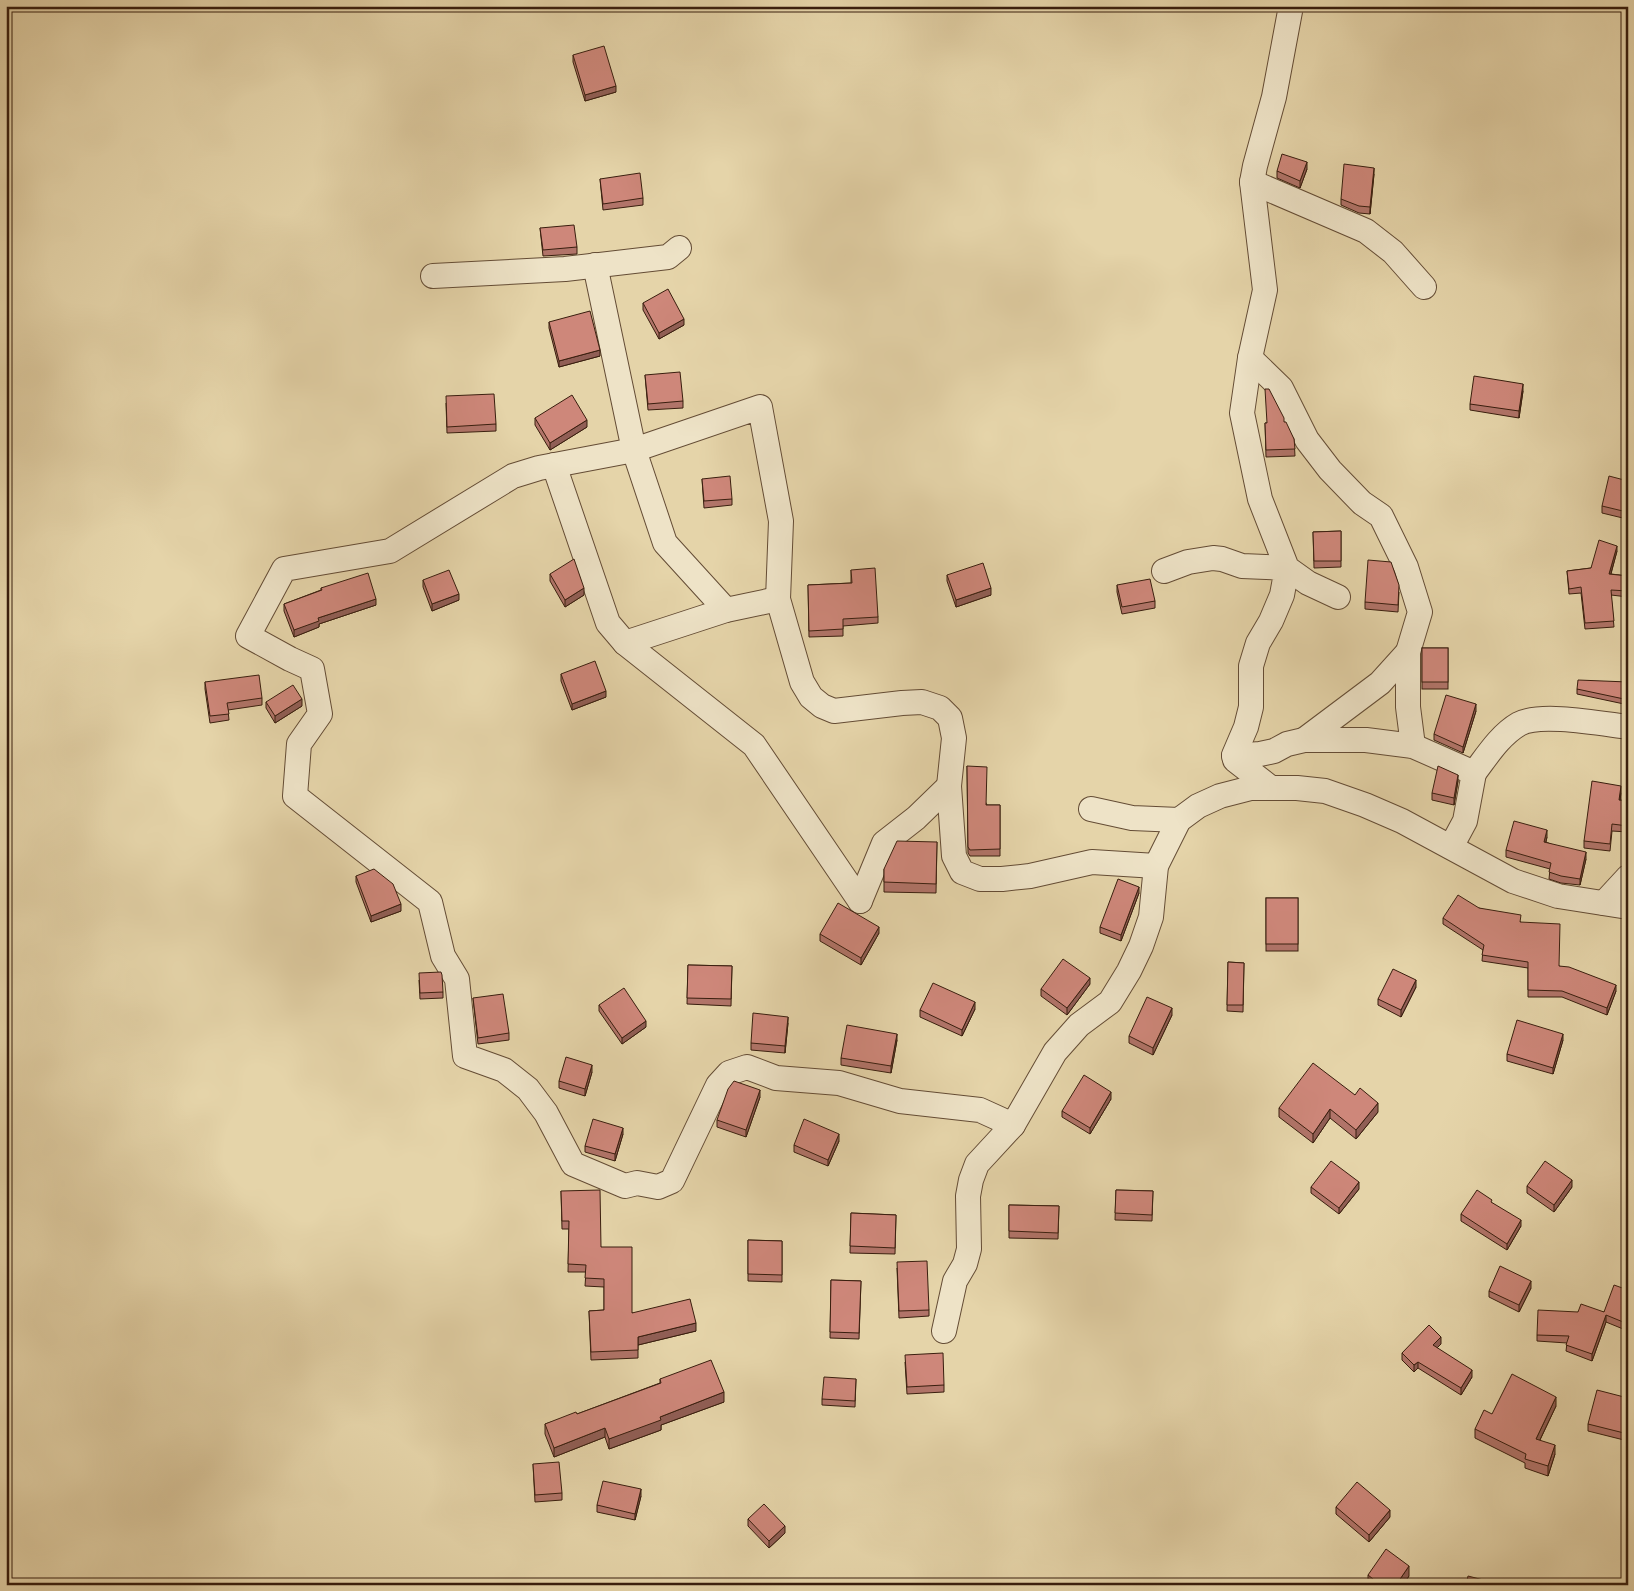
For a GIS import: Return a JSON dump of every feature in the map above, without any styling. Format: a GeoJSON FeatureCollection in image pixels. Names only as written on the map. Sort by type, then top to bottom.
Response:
{"type":"FeatureCollection","features":[{"type":"Feature","properties":{"kind":"street"},"geometry":{"type":"LineString","coordinates":[[1271,788],[1235,760],[1234,756],[1246,727],[1251,707],[1251,666],[1258,643],[1271,621],[1282,595],[1287,568],[1260,499],[1242,413],[1250,358],[1265,290],[1252,182],[1274,97],[1291,6]]}},
{"type":"Feature","properties":{"kind":"street"},"geometry":{"type":"LineString","coordinates":[[1252,182],[1366,231],[1393,252],[1424,287]]}},
{"type":"Feature","properties":{"kind":"street"},"geometry":{"type":"LineString","coordinates":[[433,276],[566,268],[668,257],[679,248]]}},
{"type":"Feature","properties":{"kind":"street"},"geometry":{"type":"LineString","coordinates":[[595,265],[634,450],[665,543],[726,610]]}},
{"type":"Feature","properties":{"kind":"street"},"geometry":{"type":"LineString","coordinates":[[1250,358],[1280,388],[1307,440],[1330,470],[1362,503],[1381,516],[1406,567],[1420,612],[1408,652],[1408,707],[1413,746]]}},
{"type":"Feature","properties":{"kind":"street"},"geometry":{"type":"LineString","coordinates":[[1013,1125],[980,1110],[900,1101],[840,1083],[776,1078],[747,1067],[729,1073],[718,1085],[672,1180],[658,1187],[637,1183],[625,1186],[573,1164],[546,1112],[528,1089],[504,1070],[465,1056],[457,979],[443,956],[430,902],[295,796],[300,744],[320,714],[312,669],[248,636],[284,569],[390,551],[513,476],[554,465],[634,450],[760,407],[781,522],[778,599],[802,682],[812,697],[822,706],[834,711],[922,702],[940,708],[950,718],[954,738],[950,786],[954,856],[962,872],[980,879],[1002,879],[1030,876],[1092,862],[1156,866]]}},
{"type":"Feature","properties":{"kind":"street"},"geometry":{"type":"LineString","coordinates":[[554,465],[608,623],[625,643],[754,746],[860,901],[884,843],[916,818],[950,786]]}},
{"type":"Feature","properties":{"kind":"street"},"geometry":{"type":"LineString","coordinates":[[1164,570],[1188,562],[1213,558],[1242,566],[1287,568],[1308,583],[1338,597]]}},
{"type":"Feature","properties":{"kind":"street"},"geometry":{"type":"LineString","coordinates":[[625,643],[726,610],[778,599]]}},
{"type":"Feature","properties":{"kind":"street"},"geometry":{"type":"LineString","coordinates":[[1304,740],[1380,683],[1408,652]]}},
{"type":"Feature","properties":{"kind":"street"},"geometry":{"type":"LineString","coordinates":[[1451,847],[1464,821],[1474,772],[1498,742],[1520,723],[1543,718],[1628,727]]}},
{"type":"Feature","properties":{"kind":"street"},"geometry":{"type":"LineString","coordinates":[[1234,756],[1274,751],[1287,744],[1304,740],[1366,740],[1413,746],[1474,772]]}},
{"type":"Feature","properties":{"kind":"street"},"geometry":{"type":"LineString","coordinates":[[944,1331],[955,1281],[966,1264],[969,1249],[968,1196],[970,1180],[977,1164],[1013,1125],[1055,1052],[1078,1024],[1110,1002],[1141,946],[1151,917],[1156,866],[1179,820],[1198,806],[1220,796],[1251,788],[1297,788],[1325,791],[1402,821],[1513,881],[1558,896],[1628,907]]}},
{"type":"Feature","properties":{"kind":"street"},"geometry":{"type":"LineString","coordinates":[[1091,809],[1132,818],[1179,820]]}},
{"type":"Feature","properties":{"kind":"street"},"geometry":{"type":"LineString","coordinates":[[1604,903],[1628,877]]}},
{"type":"Feature","properties":{"kind":"building"},"geometry":{"type":"Polygon","coordinates":[[[604,46],[616,86],[585,95],[573,55],[604,46]]]}},
{"type":"Feature","properties":{"kind":"building"},"geometry":{"type":"Polygon","coordinates":[[[1282,154],[1307,162],[1300,181],[1277,171],[1282,154]]]}},
{"type":"Feature","properties":{"kind":"building"},"geometry":{"type":"Polygon","coordinates":[[[1344,164],[1374,168],[1370,207],[1359,206],[1341,199],[1344,164]]]}},
{"type":"Feature","properties":{"kind":"building"},"geometry":{"type":"Polygon","coordinates":[[[640,173],[643,198],[603,204],[600,179],[640,173]]]}},
{"type":"Feature","properties":{"kind":"building"},"geometry":{"type":"Polygon","coordinates":[[[574,225],[577,247],[543,250],[540,228],[574,225]]]}},
{"type":"Feature","properties":{"kind":"building"},"geometry":{"type":"Polygon","coordinates":[[[668,289],[684,319],[659,333],[643,303],[668,289]]]}},
{"type":"Feature","properties":{"kind":"building"},"geometry":{"type":"Polygon","coordinates":[[[590,311],[600,350],[559,361],[549,322],[590,311]]]}},
{"type":"Feature","properties":{"kind":"building"},"geometry":{"type":"Polygon","coordinates":[[[680,372],[683,401],[648,404],[645,375],[680,372]]]}},
{"type":"Feature","properties":{"kind":"building"},"geometry":{"type":"Polygon","coordinates":[[[1474,376],[1523,384],[1519,411],[1470,404],[1474,376]]]}},
{"type":"Feature","properties":{"kind":"building"},"geometry":{"type":"Polygon","coordinates":[[[1265,389],[1269,389],[1284,418],[1284,422],[1286,422],[1294,439],[1295,449],[1266,450],[1265,389]]]}},
{"type":"Feature","properties":{"kind":"building"},"geometry":{"type":"Polygon","coordinates":[[[494,394],[496,424],[447,427],[446,396],[494,394]]]}},
{"type":"Feature","properties":{"kind":"building"},"geometry":{"type":"Polygon","coordinates":[[[572,395],[587,420],[550,443],[535,418],[572,395]]]}},
{"type":"Feature","properties":{"kind":"building"},"geometry":{"type":"Polygon","coordinates":[[[730,476],[732,499],[704,501],[702,479],[730,476]]]}},
{"type":"Feature","properties":{"kind":"building"},"geometry":{"type":"Polygon","coordinates":[[[1609,476],[1628,481],[1627,512],[1602,506],[1609,476]]]}},
{"type":"Feature","properties":{"kind":"building"},"geometry":{"type":"Polygon","coordinates":[[[1341,531],[1341,561],[1314,561],[1313,532],[1341,531]]]}},
{"type":"Feature","properties":{"kind":"building"},"geometry":{"type":"Polygon","coordinates":[[[1599,540],[1617,546],[1609,574],[1628,576],[1628,591],[1611,590],[1614,621],[1585,623],[1581,587],[1569,589],[1567,571],[1591,568],[1599,540]]]}},
{"type":"Feature","properties":{"kind":"building"},"geometry":{"type":"Polygon","coordinates":[[[574,559],[584,588],[565,600],[550,574],[574,559]]]}},
{"type":"Feature","properties":{"kind":"building"},"geometry":{"type":"Polygon","coordinates":[[[1368,560],[1391,562],[1399,585],[1398,605],[1365,602],[1368,560]]]}},
{"type":"Feature","properties":{"kind":"building"},"geometry":{"type":"Polygon","coordinates":[[[983,563],[991,588],[956,600],[947,575],[983,563]]]}},
{"type":"Feature","properties":{"kind":"building"},"geometry":{"type":"Polygon","coordinates":[[[875,568],[878,617],[843,619],[843,629],[809,631],[808,585],[852,583],[851,570],[875,568]]]}},
{"type":"Feature","properties":{"kind":"building"},"geometry":{"type":"Polygon","coordinates":[[[449,570],[459,594],[432,604],[423,580],[449,570]]]}},
{"type":"Feature","properties":{"kind":"building"},"geometry":{"type":"Polygon","coordinates":[[[368,573],[376,599],[318,618],[319,621],[294,630],[284,604],[322,590],[321,588],[368,573]]]}},
{"type":"Feature","properties":{"kind":"building"},"geometry":{"type":"Polygon","coordinates":[[[1150,579],[1155,601],[1122,607],[1117,585],[1150,579]]]}},
{"type":"Feature","properties":{"kind":"building"},"geometry":{"type":"Polygon","coordinates":[[[1422,648],[1448,648],[1448,682],[1422,682],[1422,648]]]}},
{"type":"Feature","properties":{"kind":"building"},"geometry":{"type":"Polygon","coordinates":[[[595,661],[606,691],[572,704],[561,674],[595,661]]]}},
{"type":"Feature","properties":{"kind":"building"},"geometry":{"type":"Polygon","coordinates":[[[259,675],[262,698],[227,703],[229,714],[210,716],[205,682],[259,675]]]}},
{"type":"Feature","properties":{"kind":"building"},"geometry":{"type":"Polygon","coordinates":[[[1578,680],[1628,682],[1628,708],[1624,707],[1624,699],[1577,689],[1578,680]]]}},
{"type":"Feature","properties":{"kind":"building"},"geometry":{"type":"Polygon","coordinates":[[[293,685],[302,699],[275,716],[266,702],[293,685]]]}},
{"type":"Feature","properties":{"kind":"building"},"geometry":{"type":"Polygon","coordinates":[[[1446,695],[1476,704],[1463,747],[1434,734],[1446,695]]]}},
{"type":"Feature","properties":{"kind":"building"},"geometry":{"type":"Polygon","coordinates":[[[967,766],[987,767],[986,805],[1000,805],[1000,849],[970,850],[968,847],[967,766]]]}},
{"type":"Feature","properties":{"kind":"building"},"geometry":{"type":"Polygon","coordinates":[[[1438,766],[1458,775],[1454,798],[1432,793],[1438,766]]]}},
{"type":"Feature","properties":{"kind":"building"},"geometry":{"type":"Polygon","coordinates":[[[1592,781],[1621,786],[1619,800],[1628,801],[1628,826],[1612,824],[1610,844],[1584,841],[1592,781]]]}},
{"type":"Feature","properties":{"kind":"building"},"geometry":{"type":"Polygon","coordinates":[[[1514,821],[1547,830],[1544,842],[1586,852],[1580,879],[1549,872],[1551,863],[1506,850],[1514,821]]]}},
{"type":"Feature","properties":{"kind":"building"},"geometry":{"type":"Polygon","coordinates":[[[897,841],[937,842],[936,884],[884,882],[884,869],[897,841]]]}},
{"type":"Feature","properties":{"kind":"building"},"geometry":{"type":"Polygon","coordinates":[[[374,869],[393,884],[401,904],[371,916],[356,876],[374,869]]]}},
{"type":"Feature","properties":{"kind":"building"},"geometry":{"type":"Polygon","coordinates":[[[1118,879],[1139,887],[1121,935],[1100,927],[1118,879]]]}},
{"type":"Feature","properties":{"kind":"building"},"geometry":{"type":"Polygon","coordinates":[[[1458,895],[1479,908],[1521,915],[1520,922],[1560,924],[1559,966],[1569,967],[1616,985],[1607,1008],[1562,991],[1528,990],[1528,962],[1482,955],[1484,945],[1443,918],[1458,895]]]}},
{"type":"Feature","properties":{"kind":"building"},"geometry":{"type":"Polygon","coordinates":[[[1266,898],[1298,898],[1298,944],[1266,944],[1266,898]]]}},
{"type":"Feature","properties":{"kind":"building"},"geometry":{"type":"Polygon","coordinates":[[[838,903],[879,927],[861,958],[820,934],[838,903]]]}},
{"type":"Feature","properties":{"kind":"building"},"geometry":{"type":"Polygon","coordinates":[[[1063,959],[1090,978],[1067,1008],[1041,989],[1063,959]]]}},
{"type":"Feature","properties":{"kind":"building"},"geometry":{"type":"Polygon","coordinates":[[[1228,962],[1244,963],[1243,1005],[1227,1005],[1228,962]]]}},
{"type":"Feature","properties":{"kind":"building"},"geometry":{"type":"Polygon","coordinates":[[[688,965],[732,966],[731,999],[687,998],[688,965]]]}},
{"type":"Feature","properties":{"kind":"building"},"geometry":{"type":"Polygon","coordinates":[[[1393,969],[1416,980],[1401,1010],[1378,999],[1393,969]]]}},
{"type":"Feature","properties":{"kind":"building"},"geometry":{"type":"Polygon","coordinates":[[[441,972],[443,992],[420,993],[419,973],[441,972]]]}},
{"type":"Feature","properties":{"kind":"building"},"geometry":{"type":"Polygon","coordinates":[[[933,983],[975,1002],[962,1030],[920,1010],[933,983]]]}},
{"type":"Feature","properties":{"kind":"building"},"geometry":{"type":"Polygon","coordinates":[[[624,988],[646,1021],[622,1038],[599,1005],[624,988]]]}},
{"type":"Feature","properties":{"kind":"building"},"geometry":{"type":"Polygon","coordinates":[[[503,994],[509,1033],[478,1038],[473,998],[503,994]]]}},
{"type":"Feature","properties":{"kind":"building"},"geometry":{"type":"Polygon","coordinates":[[[1147,997],[1172,1008],[1153,1048],[1129,1036],[1147,997]]]}},
{"type":"Feature","properties":{"kind":"building"},"geometry":{"type":"Polygon","coordinates":[[[753,1013],[788,1017],[785,1046],[751,1043],[753,1013]]]}},
{"type":"Feature","properties":{"kind":"building"},"geometry":{"type":"Polygon","coordinates":[[[1517,1020],[1563,1034],[1553,1068],[1507,1054],[1517,1020]]]}},
{"type":"Feature","properties":{"kind":"building"},"geometry":{"type":"Polygon","coordinates":[[[847,1025],[897,1034],[891,1066],[841,1058],[847,1025]]]}},
{"type":"Feature","properties":{"kind":"building"},"geometry":{"type":"Polygon","coordinates":[[[566,1057],[592,1065],[585,1089],[559,1081],[566,1057]]]}},
{"type":"Feature","properties":{"kind":"building"},"geometry":{"type":"Polygon","coordinates":[[[1313,1063],[1355,1095],[1360,1088],[1378,1103],[1356,1130],[1330,1109],[1313,1134],[1279,1108],[1313,1063]]]}},
{"type":"Feature","properties":{"kind":"building"},"geometry":{"type":"Polygon","coordinates":[[[1084,1075],[1111,1092],[1090,1128],[1062,1111],[1084,1075]]]}},
{"type":"Feature","properties":{"kind":"building"},"geometry":{"type":"Polygon","coordinates":[[[734,1081],[760,1090],[746,1130],[717,1120],[728,1089],[734,1081]]]}},
{"type":"Feature","properties":{"kind":"building"},"geometry":{"type":"Polygon","coordinates":[[[593,1119],[623,1128],[615,1154],[585,1146],[593,1119]]]}},
{"type":"Feature","properties":{"kind":"building"},"geometry":{"type":"Polygon","coordinates":[[[804,1119],[839,1134],[828,1160],[794,1145],[804,1119]]]}},
{"type":"Feature","properties":{"kind":"building"},"geometry":{"type":"Polygon","coordinates":[[[1331,1161],[1359,1182],[1339,1208],[1311,1187],[1331,1161]]]}},
{"type":"Feature","properties":{"kind":"building"},"geometry":{"type":"Polygon","coordinates":[[[1545,1161],[1572,1180],[1554,1205],[1527,1186],[1545,1161]]]}},
{"type":"Feature","properties":{"kind":"building"},"geometry":{"type":"Polygon","coordinates":[[[600,1190],[601,1247],[632,1247],[632,1313],[690,1299],[696,1323],[638,1337],[638,1350],[591,1352],[589,1311],[604,1310],[604,1279],[585,1278],[586,1265],[568,1264],[569,1221],[562,1221],[561,1191],[600,1190]]]}},
{"type":"Feature","properties":{"kind":"building"},"geometry":{"type":"Polygon","coordinates":[[[1116,1190],[1153,1191],[1152,1215],[1115,1213],[1116,1190]]]}},
{"type":"Feature","properties":{"kind":"building"},"geometry":{"type":"Polygon","coordinates":[[[1477,1190],[1492,1200],[1491,1202],[1521,1220],[1507,1244],[1461,1214],[1477,1190]]]}},
{"type":"Feature","properties":{"kind":"building"},"geometry":{"type":"Polygon","coordinates":[[[1009,1205],[1059,1206],[1058,1233],[1009,1231],[1009,1205]]]}},
{"type":"Feature","properties":{"kind":"building"},"geometry":{"type":"Polygon","coordinates":[[[851,1213],[896,1215],[895,1248],[850,1246],[851,1213]]]}},
{"type":"Feature","properties":{"kind":"building"},"geometry":{"type":"Polygon","coordinates":[[[748,1240],[782,1241],[782,1275],[748,1274],[748,1240]]]}},
{"type":"Feature","properties":{"kind":"building"},"geometry":{"type":"Polygon","coordinates":[[[927,1261],[929,1310],[899,1311],[897,1262],[927,1261]]]}},
{"type":"Feature","properties":{"kind":"building"},"geometry":{"type":"Polygon","coordinates":[[[1500,1266],[1531,1281],[1519,1305],[1489,1291],[1500,1266]]]}},
{"type":"Feature","properties":{"kind":"building"},"geometry":{"type":"Polygon","coordinates":[[[831,1280],[861,1281],[859,1333],[830,1332],[831,1280]]]}},
{"type":"Feature","properties":{"kind":"building"},"geometry":{"type":"Polygon","coordinates":[[[1614,1285],[1628,1290],[1628,1324],[1606,1315],[1592,1354],[1566,1345],[1569,1336],[1537,1335],[1538,1310],[1578,1312],[1581,1304],[1604,1312],[1614,1285]]]}},
{"type":"Feature","properties":{"kind":"building"},"geometry":{"type":"Polygon","coordinates":[[[1429,1325],[1441,1337],[1433,1345],[1472,1370],[1461,1388],[1418,1362],[1414,1365],[1402,1353],[1429,1325]]]}},
{"type":"Feature","properties":{"kind":"building"},"geometry":{"type":"Polygon","coordinates":[[[943,1353],[944,1385],[907,1387],[905,1355],[943,1353]]]}},
{"type":"Feature","properties":{"kind":"building"},"geometry":{"type":"Polygon","coordinates":[[[711,1360],[724,1392],[660,1417],[661,1420],[609,1439],[605,1428],[554,1448],[545,1424],[661,1383],[660,1379],[711,1360]]]}},
{"type":"Feature","properties":{"kind":"building"},"geometry":{"type":"Polygon","coordinates":[[[1512,1374],[1556,1397],[1536,1439],[1555,1445],[1548,1466],[1525,1459],[1526,1454],[1475,1429],[1484,1410],[1492,1414],[1512,1374]]]}},
{"type":"Feature","properties":{"kind":"building"},"geometry":{"type":"Polygon","coordinates":[[[824,1377],[856,1379],[855,1401],[822,1399],[824,1377]]]}},
{"type":"Feature","properties":{"kind":"building"},"geometry":{"type":"Polygon","coordinates":[[[1597,1390],[1628,1398],[1628,1434],[1588,1424],[1597,1390]]]}},
{"type":"Feature","properties":{"kind":"building"},"geometry":{"type":"Polygon","coordinates":[[[559,1462],[562,1493],[535,1495],[533,1464],[559,1462]]]}},
{"type":"Feature","properties":{"kind":"building"},"geometry":{"type":"Polygon","coordinates":[[[603,1481],[641,1489],[635,1514],[597,1505],[603,1481]]]}},
{"type":"Feature","properties":{"kind":"building"},"geometry":{"type":"Polygon","coordinates":[[[1357,1482],[1390,1510],[1369,1535],[1336,1507],[1357,1482]]]}},
{"type":"Feature","properties":{"kind":"building"},"geometry":{"type":"Polygon","coordinates":[[[764,1504],[785,1526],[769,1541],[748,1519],[764,1504]]]}},
{"type":"Feature","properties":{"kind":"building"},"geometry":{"type":"Polygon","coordinates":[[[1386,1549],[1409,1566],[1396,1585],[1370,1585],[1373,1579],[1368,1575],[1386,1549]]]}},
{"type":"Feature","properties":{"kind":"building"},"geometry":{"type":"Polygon","coordinates":[[[1468,1576],[1499,1584],[1499,1585],[1466,1585],[1468,1576]]]}}]}
